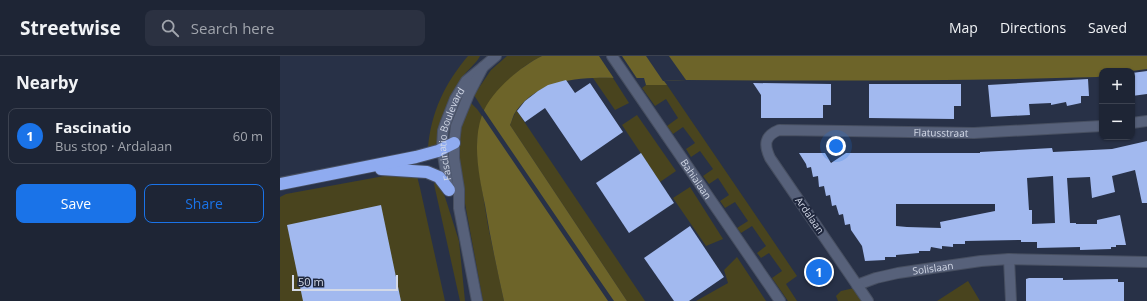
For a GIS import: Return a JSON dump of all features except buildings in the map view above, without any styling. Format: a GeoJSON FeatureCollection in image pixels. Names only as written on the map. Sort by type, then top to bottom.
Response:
{"type":"FeatureCollection","features":[{"type":"Feature","properties":{"kind":"highway"},"geometry":{"type":"LineString","coordinates":[[280,184],[420,156],[442,149],[454,143]]}},
{"type":"Feature","properties":{"kind":"highway"},"geometry":{"type":"LineString","coordinates":[[366,168],[427,172],[442,180],[449,190]]}},
{"type":"Feature","properties":{"kind":"street","name":"Fascinatio Boulevard"},"geometry":{"type":"LineString","coordinates":[[459,208],[449,190],[442,149],[443,131],[455,99],[466,81],[496,56]]}},
{"type":"Feature","properties":{"kind":"street","name":"Bahialaan"},"geometry":{"type":"LineString","coordinates":[[612,56],[780,301]]}},
{"type":"Feature","properties":{"kind":"street","name":"Fascinatio Boulevard"},"geometry":{"type":"LineString","coordinates":[[477,301],[459,208],[459,189],[454,143],[460,116],[469,94],[483,68]]}},
{"type":"Feature","properties":{"kind":"street"},"geometry":{"type":"LineString","coordinates":[[1135,123],[1147,121]]}},
{"type":"Feature","properties":{"kind":"street","name":"Flatusstraat"},"geometry":{"type":"LineString","coordinates":[[779,130],[974,133],[1099,126]]}},
{"type":"Feature","properties":{"kind":"street","name":"Ardalaan"},"geometry":{"type":"LineString","coordinates":[[779,130],[774,132],[767,139],[766,144],[770,158],[868,301]]}},
{"type":"Feature","properties":{"kind":"street"},"geometry":{"type":"LineString","coordinates":[[1009,259],[1011,301]]}},
{"type":"Feature","properties":{"kind":"street","name":"Solislaan"},"geometry":{"type":"LineString","coordinates":[[858,285],[876,278],[923,268],[981,261],[1009,259],[1147,262]]}},
{"type":"Feature","properties":{"kind":"shaded area"},"geometry":{"type":"Polygon","coordinates":[[[468,56],[480,56],[466,72],[448,101],[442,118],[437,145],[428,148],[432,122],[440,99],[452,77],[468,56]]]}},
{"type":"Feature","properties":{"kind":"shaded area"},"geometry":{"type":"Polygon","coordinates":[[[507,56],[542,56],[524,66],[509,79],[484,111],[474,95],[491,70],[507,56]]]}},
{"type":"Feature","properties":{"kind":"shaded area"},"geometry":{"type":"Polygon","coordinates":[[[542,56],[1147,56],[1147,69],[1135,71],[1135,68],[1099,68],[1099,77],[1097,77],[664,81],[667,85],[646,85],[644,78],[592,78],[558,83],[543,89],[529,98],[516,111],[510,125],[627,301],[504,301],[491,241],[479,171],[477,137],[482,115],[492,97],[516,73],[542,56]]]}},
{"type":"Feature","properties":{"kind":"shaded area"},"geometry":{"type":"Polygon","coordinates":[[[593,78],[613,78],[629,103],[615,110],[593,78]]]}},
{"type":"Feature","properties":{"kind":"shaded area"},"geometry":{"type":"Polygon","coordinates":[[[646,85],[667,85],[797,276],[786,284],[797,301],[788,301],[772,278],[782,271],[769,253],[761,258],[757,253],[766,246],[752,226],[741,233],[737,228],[748,221],[735,202],[725,208],[720,201],[729,195],[718,178],[709,184],[703,176],[713,169],[700,151],[691,157],[686,149],[695,143],[683,127],[673,134],[667,126],[678,118],[666,99],[655,106],[642,88],[646,85]]]}},
{"type":"Feature","properties":{"kind":"shaded area"},"geometry":{"type":"Polygon","coordinates":[[[470,102],[482,116],[477,141],[478,164],[488,226],[504,301],[483,301],[457,160],[460,127],[470,102]]]}},
{"type":"Feature","properties":{"kind":"shaded area"},"geometry":{"type":"Polygon","coordinates":[[[516,111],[645,301],[627,301],[510,125],[516,111]]]}},
{"type":"Feature","properties":{"kind":"shaded area"},"geometry":{"type":"Polygon","coordinates":[[[637,115],[676,171],[660,182],[622,125],[637,115]]]}},
{"type":"Feature","properties":{"kind":"shaded area"},"geometry":{"type":"Polygon","coordinates":[[[384,176],[417,176],[420,188],[445,301],[280,301],[280,197],[286,194],[384,176]]]}},
{"type":"Feature","properties":{"kind":"shaded area"},"geometry":{"type":"Polygon","coordinates":[[[435,182],[445,197],[459,241],[465,301],[460,301],[434,184],[435,182]]]}},
{"type":"Feature","properties":{"kind":"shaded area"},"geometry":{"type":"Polygon","coordinates":[[[690,187],[723,239],[706,246],[673,198],[690,187]]]}},
{"type":"Feature","properties":{"kind":"shaded area"},"geometry":{"type":"Polygon","coordinates":[[[737,257],[766,301],[696,301],[728,283],[724,270],[737,257]]]}},
{"type":"Feature","properties":{"kind":"shaded area"},"geometry":{"type":"Polygon","coordinates":[[[968,281],[980,301],[937,301],[968,281]]]}},
{"type":"Feature","properties":{"kind":"shaded area"},"geometry":{"type":"Polygon","coordinates":[[[854,288],[863,301],[838,301],[836,296],[841,291],[854,288]]]}},
{"type":"Feature","properties":{"kind":"pier"},"geometry":{"type":"Polygon","coordinates":[[[599,56],[622,56],[638,80],[615,80],[599,56]]]}},
{"type":"Feature","properties":{"kind":"pier"},"geometry":{"type":"Polygon","coordinates":[[[646,56],[669,56],[686,80],[663,81],[646,56]]]}},
{"type":"Feature","properties":{"kind":"pier"},"geometry":{"type":"Polygon","coordinates":[[[483,109],[614,301],[608,301],[481,114],[483,109]]]}},
{"type":"Feature","properties":{"kind":"place","name":"Fascinatio"},"geometry":{"type":"Point","coordinates":[819,272]}}]}
